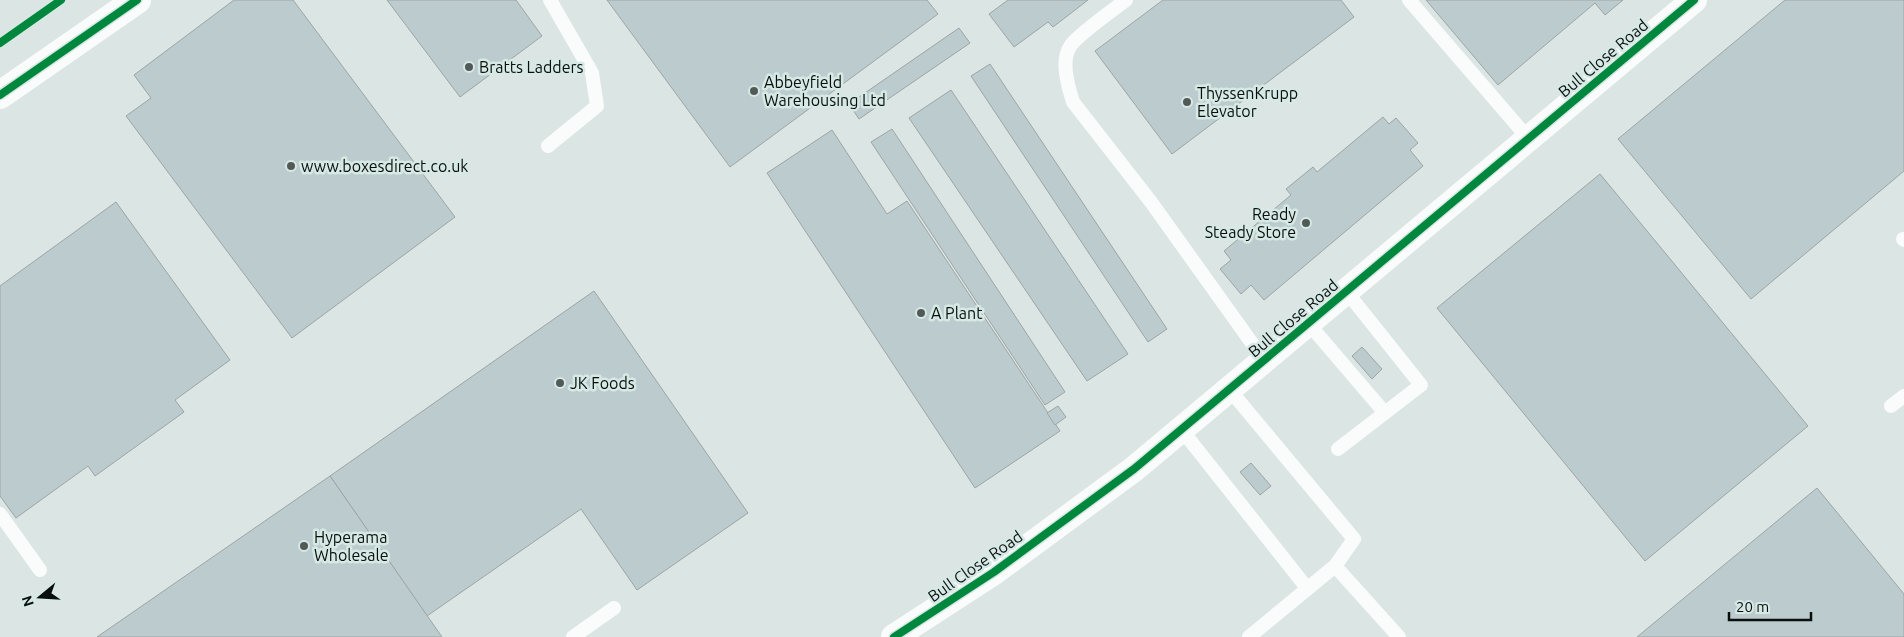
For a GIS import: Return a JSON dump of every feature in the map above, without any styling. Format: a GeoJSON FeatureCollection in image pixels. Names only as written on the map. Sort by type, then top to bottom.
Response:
{"type":"FeatureCollection","features":[{"type":"Feature","properties":{"kind":"street"},"geometry":{"type":"LineString","coordinates":[[0,95],[137,0]]}},
{"type":"Feature","properties":{"kind":"street","name":"Bull Close Road"},"geometry":{"type":"LineString","coordinates":[[894,637],[994,572],[1134,468],[1694,0]]}},
{"type":"Feature","properties":{"kind":"lane"},"geometry":{"type":"LineString","coordinates":[[548,146],[597,106],[592,73],[550,0]]}},
{"type":"Feature","properties":{"kind":"lane"},"geometry":{"type":"LineString","coordinates":[[1126,0],[1070,45],[1066,64],[1068,87],[1073,102],[1151,202],[1264,360]]}},
{"type":"Feature","properties":{"kind":"lane"},"geometry":{"type":"LineString","coordinates":[[1408,0],[1528,138]]}},
{"type":"Feature","properties":{"kind":"lane"},"geometry":{"type":"LineString","coordinates":[[1338,449],[1421,385],[1346,291]]}},
{"type":"Feature","properties":{"kind":"lane"},"geometry":{"type":"LineString","coordinates":[[1308,323],[1385,413]]}},
{"type":"Feature","properties":{"kind":"lane"},"geometry":{"type":"LineString","coordinates":[[1229,389],[1354,539],[1335,566],[1249,637]]}},
{"type":"Feature","properties":{"kind":"lane"},"geometry":{"type":"LineString","coordinates":[[1891,406],[1904,396]]}},
{"type":"Feature","properties":{"kind":"lane"},"geometry":{"type":"LineString","coordinates":[[1181,429],[1307,588]]}},
{"type":"Feature","properties":{"kind":"lane"},"geometry":{"type":"LineString","coordinates":[[0,514],[40,570]]}},
{"type":"Feature","properties":{"kind":"lane"},"geometry":{"type":"LineString","coordinates":[[1335,566],[1399,637]]}},
{"type":"Feature","properties":{"kind":"lane"},"geometry":{"type":"LineString","coordinates":[[573,637],[614,608]]}},
{"type":"Feature","properties":{"kind":"building","name":"www.boxesdirect.co.uk"},"geometry":{"type":"Polygon","coordinates":[[[234,0],[293,0],[455,217],[292,338],[126,116],[151,98],[134,75],[234,0]]]}},
{"type":"Feature","properties":{"kind":"building","name":"Bratts Ladders"},"geometry":{"type":"Polygon","coordinates":[[[387,0],[516,0],[542,36],[460,97],[387,0]]]}},
{"type":"Feature","properties":{"kind":"building","name":"Abbeyfield Warehousing Ltd"},"geometry":{"type":"Polygon","coordinates":[[[607,0],[927,0],[938,14],[730,167],[607,0]]]}},
{"type":"Feature","properties":{"kind":"building"},"geometry":{"type":"Polygon","coordinates":[[[1008,0],[1088,0],[1053,27],[1048,22],[1014,47],[989,14],[1008,0]]]}},
{"type":"Feature","properties":{"kind":"building","name":"ThyssenKrupp Elevator"},"geometry":{"type":"Polygon","coordinates":[[[1163,0],[1341,0],[1354,17],[1172,154],[1095,51],[1163,0]]]}},
{"type":"Feature","properties":{"kind":"building"},"geometry":{"type":"Polygon","coordinates":[[[1426,0],[1623,0],[1605,15],[1595,3],[1498,85],[1426,0]]]}},
{"type":"Feature","properties":{"kind":"building"},"geometry":{"type":"Polygon","coordinates":[[[1785,0],[1904,0],[1904,171],[1751,299],[1618,139],[1785,0]]]}},
{"type":"Feature","properties":{"kind":"building"},"geometry":{"type":"Polygon","coordinates":[[[959,28],[970,43],[859,119],[849,104],[959,28]]]}},
{"type":"Feature","properties":{"kind":"building"},"geometry":{"type":"Polygon","coordinates":[[[990,64],[1167,329],[1148,342],[971,76],[990,64]]]}},
{"type":"Feature","properties":{"kind":"building"},"geometry":{"type":"Polygon","coordinates":[[[951,90],[1128,354],[1087,381],[909,118],[951,90]]]}},
{"type":"Feature","properties":{"kind":"building","name":"Ready Steady Store"},"geometry":{"type":"Polygon","coordinates":[[[1383,117],[1389,124],[1396,118],[1418,143],[1410,150],[1423,166],[1264,300],[1251,285],[1241,294],[1220,269],[1231,260],[1224,251],[1291,195],[1286,189],[1313,167],[1317,172],[1383,117]]]}},
{"type":"Feature","properties":{"kind":"building"},"geometry":{"type":"Polygon","coordinates":[[[892,129],[1065,392],[1045,405],[871,142],[892,129]]]}},
{"type":"Feature","properties":{"kind":"building","name":"A Plant"},"geometry":{"type":"Polygon","coordinates":[[[832,130],[887,214],[907,201],[1060,431],[975,488],[767,173],[832,130]]]}},
{"type":"Feature","properties":{"kind":"building"},"geometry":{"type":"Polygon","coordinates":[[[1600,174],[1808,426],[1645,561],[1437,308],[1600,174]]]}},
{"type":"Feature","properties":{"kind":"building"},"geometry":{"type":"Polygon","coordinates":[[[116,202],[230,360],[175,400],[184,412],[95,476],[88,466],[16,518],[0,496],[0,286],[116,202]]]}},
{"type":"Feature","properties":{"kind":"building","name":"JK Foods"},"geometry":{"type":"Polygon","coordinates":[[[594,291],[748,513],[637,590],[581,509],[427,616],[330,476],[594,291]]]}},
{"type":"Feature","properties":{"kind":"building"},"geometry":{"type":"Polygon","coordinates":[[[1362,347],[1382,369],[1372,379],[1352,356],[1362,347]]]}},
{"type":"Feature","properties":{"kind":"building"},"geometry":{"type":"Polygon","coordinates":[[[1058,406],[1066,417],[1055,425],[1047,413],[1058,406]]]}},
{"type":"Feature","properties":{"kind":"building"},"geometry":{"type":"Polygon","coordinates":[[[1251,463],[1271,486],[1260,495],[1240,472],[1251,463]]]}},
{"type":"Feature","properties":{"kind":"building","name":"Hyperama Wholesale"},"geometry":{"type":"Polygon","coordinates":[[[330,476],[442,637],[97,637],[330,476]]]}},
{"type":"Feature","properties":{"kind":"building"},"geometry":{"type":"Polygon","coordinates":[[[1817,488],[1904,594],[1904,637],[1637,637],[1817,488]]]}},
{"type":"Feature","properties":{"kind":"cycle path"},"geometry":{"type":"LineString","coordinates":[[0,43],[61,0]]}},
{"type":"Feature","properties":{"kind":"cycle path"},"geometry":{"type":"LineString","coordinates":[[0,95],[137,0]]}},
{"type":"Feature","properties":{"kind":"cycle path"},"geometry":{"type":"LineString","coordinates":[[894,637],[994,572],[1134,469],[1694,0]]}},
{"type":"Feature","properties":{"kind":"place","name":"Bratts Ladders"},"geometry":{"type":"Point","coordinates":[469,67]}},
{"type":"Feature","properties":{"kind":"place","name":"Abbeyfield Warehousing Ltd"},"geometry":{"type":"Point","coordinates":[754,91]}},
{"type":"Feature","properties":{"kind":"place","name":"ThyssenKrupp Elevator"},"geometry":{"type":"Point","coordinates":[1187,102]}},
{"type":"Feature","properties":{"kind":"place","name":"www.boxesdirect.co.uk"},"geometry":{"type":"Point","coordinates":[291,166]}},
{"type":"Feature","properties":{"kind":"place","name":"Ready Steady Store"},"geometry":{"type":"Point","coordinates":[1306,223]}},
{"type":"Feature","properties":{"kind":"place","name":"A Plant"},"geometry":{"type":"Point","coordinates":[921,313]}},
{"type":"Feature","properties":{"kind":"place","name":"JK Foods"},"geometry":{"type":"Point","coordinates":[560,383]}},
{"type":"Feature","properties":{"kind":"place","name":"Hyperama Wholesale"},"geometry":{"type":"Point","coordinates":[304,546]}}]}
